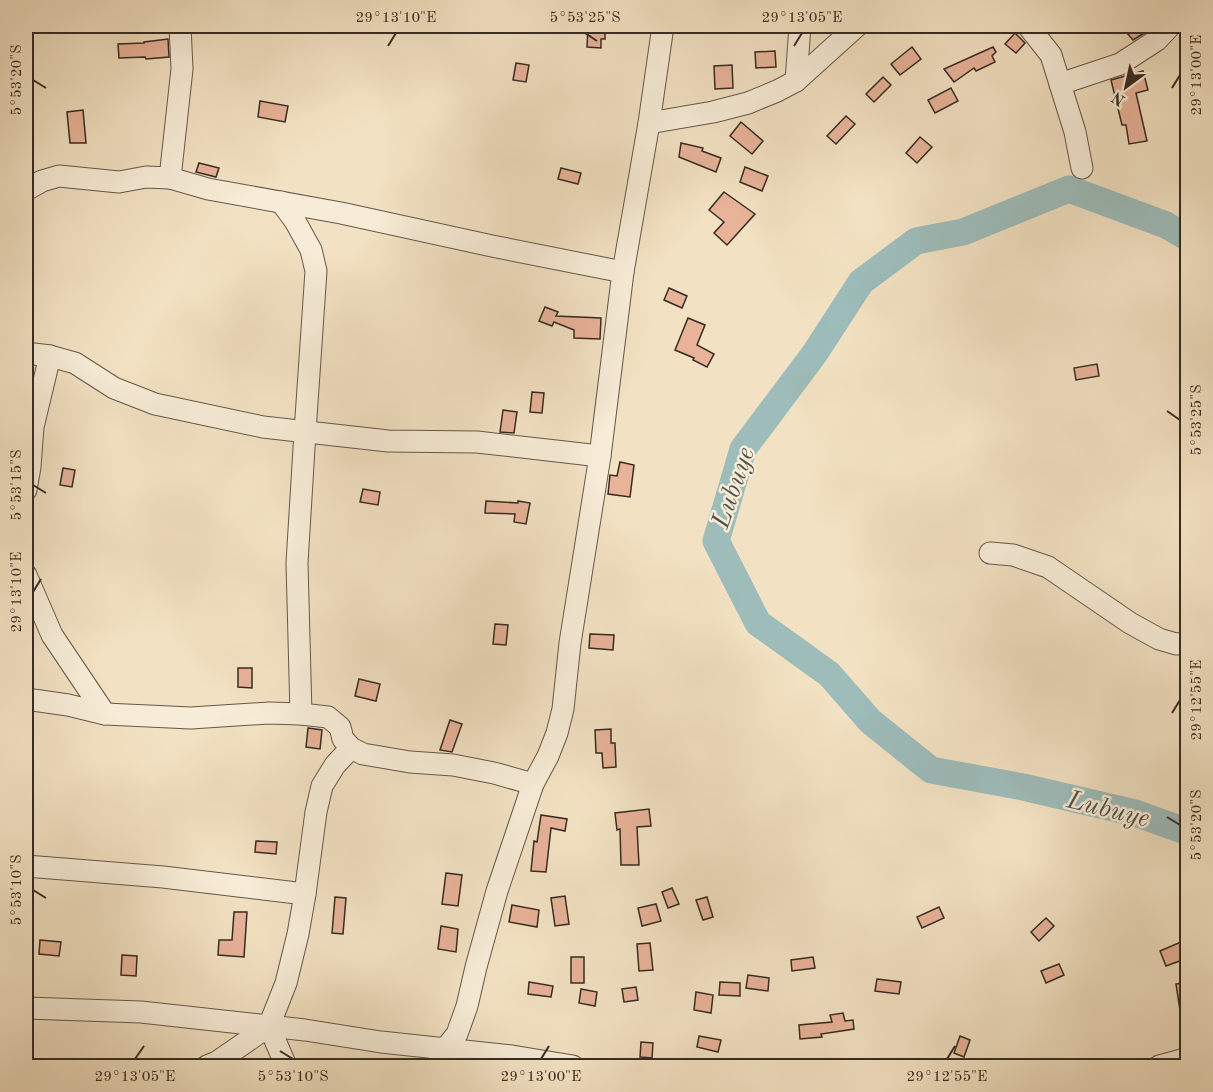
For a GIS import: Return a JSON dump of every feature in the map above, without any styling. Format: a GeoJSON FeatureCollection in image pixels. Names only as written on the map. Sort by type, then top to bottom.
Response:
{"type":"FeatureCollection","features":[{"type":"Feature","properties":{"kind":"street"},"geometry":{"type":"LineString","coordinates":[[170,178],[182,69],[180,26]]}},
{"type":"Feature","properties":{"kind":"street"},"geometry":{"type":"LineString","coordinates":[[440,1058],[457,1034],[467,1006],[497,891],[533,784],[557,733],[600,456],[623,272],[663,26]]}},
{"type":"Feature","properties":{"kind":"street"},"geometry":{"type":"LineString","coordinates":[[796,81],[800,26]]}},
{"type":"Feature","properties":{"kind":"street"},"geometry":{"type":"LineString","coordinates":[[649,123],[713,112],[748,103],[796,81],[857,26]]}},
{"type":"Feature","properties":{"kind":"street"},"geometry":{"type":"LineString","coordinates":[[1028,26],[1052,55],[1076,132],[1082,168]]}},
{"type":"Feature","properties":{"kind":"street"},"geometry":{"type":"LineString","coordinates":[[1060,84],[1120,64],[1158,40],[1170,26]]}},
{"type":"Feature","properties":{"kind":"street"},"geometry":{"type":"LineString","coordinates":[[26,190],[42,181],[59,176],[120,182],[146,177],[170,178],[208,189],[341,213],[623,272]]}},
{"type":"Feature","properties":{"kind":"street"},"geometry":{"type":"LineString","coordinates":[[280,202],[295,221],[311,250],[316,271],[297,563],[301,714]]}},
{"type":"Feature","properties":{"kind":"street"},"geometry":{"type":"LineString","coordinates":[[26,353],[50,356],[75,363],[114,388],[155,404],[263,427],[388,441],[477,442],[600,456]]}},
{"type":"Feature","properties":{"kind":"street"},"geometry":{"type":"LineString","coordinates":[[26,490],[33,427],[50,356]]}},
{"type":"Feature","properties":{"kind":"street"},"geometry":{"type":"LineString","coordinates":[[990,553],[1012,555],[1048,567],[1130,623],[1159,639],[1176,644],[1188,643]]}},
{"type":"Feature","properties":{"kind":"street"},"geometry":{"type":"LineString","coordinates":[[26,575],[52,635],[105,714]]}},
{"type":"Feature","properties":{"kind":"street"},"geometry":{"type":"LineString","coordinates":[[26,699],[68,705],[105,714],[191,718],[260,713],[328,717],[340,727],[343,739],[351,748],[363,754],[410,762],[453,765],[533,784]]}},
{"type":"Feature","properties":{"kind":"street"},"geometry":{"type":"LineString","coordinates":[[207,1066],[217,1062],[269,1026],[286,983],[298,934],[322,786],[335,765],[351,748]]}},
{"type":"Feature","properties":{"kind":"street"},"geometry":{"type":"LineString","coordinates":[[26,866],[163,877],[305,894]]}},
{"type":"Feature","properties":{"kind":"street"},"geometry":{"type":"LineString","coordinates":[[26,1008],[141,1012],[305,1030],[381,1042],[440,1058],[512,1056],[573,1066]]}},
{"type":"Feature","properties":{"kind":"street"},"geometry":{"type":"LineString","coordinates":[[269,1026],[286,1066]]}},
{"type":"Feature","properties":{"kind":"street"},"geometry":{"type":"LineString","coordinates":[[1159,1066],[1188,1058]]}},
{"type":"Feature","properties":{"kind":"building"},"geometry":{"type":"Polygon","coordinates":[[[1135,26],[1145,26],[1149,30],[1133,40],[1127,33],[1135,26]]]}},
{"type":"Feature","properties":{"kind":"building"},"geometry":{"type":"Polygon","coordinates":[[[588,27],[605,27],[605,39],[601,39],[601,48],[587,47],[588,27]]]}},
{"type":"Feature","properties":{"kind":"building"},"geometry":{"type":"Polygon","coordinates":[[[1015,33],[1025,43],[1016,53],[1005,44],[1015,33]]]}},
{"type":"Feature","properties":{"kind":"building"},"geometry":{"type":"Polygon","coordinates":[[[168,39],[169,57],[119,58],[118,44],[168,39]]]}},
{"type":"Feature","properties":{"kind":"building"},"geometry":{"type":"Polygon","coordinates":[[[912,47],[921,59],[900,75],[891,64],[912,47]]]}},
{"type":"Feature","properties":{"kind":"building"},"geometry":{"type":"Polygon","coordinates":[[[993,47],[996,52],[992,56],[995,62],[976,71],[974,68],[954,82],[944,69],[993,47]]]}},
{"type":"Feature","properties":{"kind":"building"},"geometry":{"type":"Polygon","coordinates":[[[775,51],[776,67],[756,68],[755,52],[775,51]]]}},
{"type":"Feature","properties":{"kind":"building"},"geometry":{"type":"Polygon","coordinates":[[[516,63],[529,65],[526,82],[513,80],[516,63]]]}},
{"type":"Feature","properties":{"kind":"building"},"geometry":{"type":"Polygon","coordinates":[[[732,65],[733,88],[715,89],[714,66],[732,65]]]}},
{"type":"Feature","properties":{"kind":"building"},"geometry":{"type":"Polygon","coordinates":[[[1143,71],[1148,90],[1136,93],[1147,141],[1129,144],[1126,125],[1122,125],[1111,80],[1143,71]]]}},
{"type":"Feature","properties":{"kind":"building"},"geometry":{"type":"Polygon","coordinates":[[[883,77],[891,85],[874,102],[866,94],[883,77]]]}},
{"type":"Feature","properties":{"kind":"building"},"geometry":{"type":"Polygon","coordinates":[[[951,88],[958,101],[935,113],[928,100],[951,88]]]}},
{"type":"Feature","properties":{"kind":"building"},"geometry":{"type":"Polygon","coordinates":[[[260,101],[288,106],[285,122],[258,117],[260,101]]]}},
{"type":"Feature","properties":{"kind":"building"},"geometry":{"type":"Polygon","coordinates":[[[83,110],[86,143],[70,143],[67,112],[83,110]]]}},
{"type":"Feature","properties":{"kind":"building"},"geometry":{"type":"Polygon","coordinates":[[[846,116],[855,124],[836,144],[827,136],[846,116]]]}},
{"type":"Feature","properties":{"kind":"building"},"geometry":{"type":"Polygon","coordinates":[[[741,122],[763,141],[752,154],[730,136],[741,122]]]}},
{"type":"Feature","properties":{"kind":"building"},"geometry":{"type":"Polygon","coordinates":[[[920,137],[932,147],[917,163],[906,153],[920,137]]]}},
{"type":"Feature","properties":{"kind":"building"},"geometry":{"type":"Polygon","coordinates":[[[681,143],[703,148],[702,151],[721,158],[716,172],[679,157],[681,143]]]}},
{"type":"Feature","properties":{"kind":"building"},"geometry":{"type":"Polygon","coordinates":[[[199,163],[219,168],[216,177],[196,172],[199,163]]]}},
{"type":"Feature","properties":{"kind":"building"},"geometry":{"type":"Polygon","coordinates":[[[745,167],[768,176],[762,191],[740,182],[745,167]]]}},
{"type":"Feature","properties":{"kind":"building"},"geometry":{"type":"Polygon","coordinates":[[[561,168],[581,173],[578,184],[558,179],[561,168]]]}},
{"type":"Feature","properties":{"kind":"building"},"geometry":{"type":"Polygon","coordinates":[[[724,192],[755,214],[727,245],[714,233],[724,222],[709,210],[724,192]]]}},
{"type":"Feature","properties":{"kind":"building"},"geometry":{"type":"Polygon","coordinates":[[[669,288],[687,296],[682,308],[664,300],[669,288]]]}},
{"type":"Feature","properties":{"kind":"building"},"geometry":{"type":"Polygon","coordinates":[[[545,307],[558,312],[556,316],[601,318],[600,339],[574,338],[574,330],[554,322],[552,326],[539,321],[545,307]]]}},
{"type":"Feature","properties":{"kind":"building"},"geometry":{"type":"Polygon","coordinates":[[[688,318],[705,325],[697,345],[714,354],[707,367],[693,360],[694,358],[675,350],[688,318]]]}},
{"type":"Feature","properties":{"kind":"building"},"geometry":{"type":"Polygon","coordinates":[[[1097,364],[1099,376],[1076,380],[1074,368],[1097,364]]]}},
{"type":"Feature","properties":{"kind":"building"},"geometry":{"type":"Polygon","coordinates":[[[532,392],[544,393],[542,413],[530,412],[532,392]]]}},
{"type":"Feature","properties":{"kind":"building"},"geometry":{"type":"Polygon","coordinates":[[[503,410],[517,412],[514,433],[500,432],[503,410]]]}},
{"type":"Feature","properties":{"kind":"building"},"geometry":{"type":"Polygon","coordinates":[[[620,462],[634,465],[630,497],[608,494],[610,475],[617,476],[620,462]]]}},
{"type":"Feature","properties":{"kind":"building"},"geometry":{"type":"Polygon","coordinates":[[[63,468],[75,470],[72,487],[60,485],[63,468]]]}},
{"type":"Feature","properties":{"kind":"building"},"geometry":{"type":"Polygon","coordinates":[[[363,489],[380,492],[378,505],[360,502],[363,489]]]}},
{"type":"Feature","properties":{"kind":"building"},"geometry":{"type":"Polygon","coordinates":[[[486,501],[530,503],[526,524],[514,522],[515,514],[485,513],[486,501]]]}},
{"type":"Feature","properties":{"kind":"building"},"geometry":{"type":"Polygon","coordinates":[[[495,624],[508,625],[506,645],[493,644],[495,624]]]}},
{"type":"Feature","properties":{"kind":"building"},"geometry":{"type":"Polygon","coordinates":[[[590,634],[614,635],[613,650],[589,648],[590,634]]]}},
{"type":"Feature","properties":{"kind":"building"},"geometry":{"type":"Polygon","coordinates":[[[238,668],[252,668],[252,688],[238,687],[238,668]]]}},
{"type":"Feature","properties":{"kind":"building"},"geometry":{"type":"Polygon","coordinates":[[[359,679],[380,684],[376,701],[355,696],[359,679]]]}},
{"type":"Feature","properties":{"kind":"building"},"geometry":{"type":"Polygon","coordinates":[[[450,720],[462,724],[452,752],[440,750],[450,720]]]}},
{"type":"Feature","properties":{"kind":"building"},"geometry":{"type":"Polygon","coordinates":[[[308,728],[322,730],[320,749],[306,747],[308,728]]]}},
{"type":"Feature","properties":{"kind":"building"},"geometry":{"type":"Polygon","coordinates":[[[611,729],[611,743],[615,743],[616,767],[603,768],[602,753],[596,753],[595,730],[611,729]]]}},
{"type":"Feature","properties":{"kind":"building"},"geometry":{"type":"Polygon","coordinates":[[[649,809],[651,826],[637,827],[639,865],[621,865],[620,829],[617,830],[615,813],[649,809]]]}},
{"type":"Feature","properties":{"kind":"building"},"geometry":{"type":"Polygon","coordinates":[[[541,815],[567,819],[565,831],[551,828],[546,872],[531,871],[534,841],[537,842],[541,815]]]}},
{"type":"Feature","properties":{"kind":"building"},"geometry":{"type":"Polygon","coordinates":[[[256,841],[277,842],[276,854],[255,852],[256,841]]]}},
{"type":"Feature","properties":{"kind":"building"},"geometry":{"type":"Polygon","coordinates":[[[446,873],[462,875],[458,906],[442,904],[446,873]]]}},
{"type":"Feature","properties":{"kind":"building"},"geometry":{"type":"Polygon","coordinates":[[[672,888],[679,904],[668,908],[662,892],[672,888]]]}},
{"type":"Feature","properties":{"kind":"building"},"geometry":{"type":"Polygon","coordinates":[[[565,896],[569,924],[555,926],[551,898],[565,896]]]}},
{"type":"Feature","properties":{"kind":"building"},"geometry":{"type":"Polygon","coordinates":[[[335,897],[346,898],[343,934],[332,933],[335,897]]]}},
{"type":"Feature","properties":{"kind":"building"},"geometry":{"type":"Polygon","coordinates":[[[707,897],[713,917],[703,920],[696,900],[707,897]]]}},
{"type":"Feature","properties":{"kind":"building"},"geometry":{"type":"Polygon","coordinates":[[[656,904],[661,921],[642,926],[638,908],[656,904]]]}},
{"type":"Feature","properties":{"kind":"building"},"geometry":{"type":"Polygon","coordinates":[[[512,905],[539,910],[537,927],[509,922],[512,905]]]}},
{"type":"Feature","properties":{"kind":"building"},"geometry":{"type":"Polygon","coordinates":[[[939,907],[944,918],[922,928],[917,917],[939,907]]]}},
{"type":"Feature","properties":{"kind":"building"},"geometry":{"type":"Polygon","coordinates":[[[234,912],[247,912],[244,957],[218,955],[219,940],[232,940],[234,912]]]}},
{"type":"Feature","properties":{"kind":"building"},"geometry":{"type":"Polygon","coordinates":[[[1046,918],[1054,926],[1039,941],[1031,932],[1046,918]]]}},
{"type":"Feature","properties":{"kind":"building"},"geometry":{"type":"Polygon","coordinates":[[[441,926],[458,929],[456,952],[438,949],[441,926]]]}},
{"type":"Feature","properties":{"kind":"building"},"geometry":{"type":"Polygon","coordinates":[[[40,940],[61,942],[59,956],[39,954],[40,940]]]}},
{"type":"Feature","properties":{"kind":"building"},"geometry":{"type":"Polygon","coordinates":[[[1181,942],[1188,958],[1166,966],[1160,951],[1181,942]]]}},
{"type":"Feature","properties":{"kind":"building"},"geometry":{"type":"Polygon","coordinates":[[[650,943],[653,970],[639,971],[637,944],[650,943]]]}},
{"type":"Feature","properties":{"kind":"building"},"geometry":{"type":"Polygon","coordinates":[[[122,955],[137,956],[136,976],[121,975],[122,955]]]}},
{"type":"Feature","properties":{"kind":"building"},"geometry":{"type":"Polygon","coordinates":[[[571,957],[584,957],[584,983],[571,983],[571,957]]]}},
{"type":"Feature","properties":{"kind":"building"},"geometry":{"type":"Polygon","coordinates":[[[813,957],[815,968],[792,971],[791,960],[813,957]]]}},
{"type":"Feature","properties":{"kind":"building"},"geometry":{"type":"Polygon","coordinates":[[[1059,964],[1064,975],[1046,983],[1041,971],[1059,964]]]}},
{"type":"Feature","properties":{"kind":"building"},"geometry":{"type":"Polygon","coordinates":[[[748,975],[769,978],[768,991],[746,988],[748,975]]]}},
{"type":"Feature","properties":{"kind":"building"},"geometry":{"type":"Polygon","coordinates":[[[877,979],[901,982],[899,994],[875,991],[877,979]]]}},
{"type":"Feature","properties":{"kind":"building"},"geometry":{"type":"Polygon","coordinates":[[[529,982],[553,986],[551,997],[528,994],[529,982]]]}},
{"type":"Feature","properties":{"kind":"building"},"geometry":{"type":"Polygon","coordinates":[[[720,982],[740,983],[740,996],[719,995],[720,982]]]}},
{"type":"Feature","properties":{"kind":"building"},"geometry":{"type":"Polygon","coordinates":[[[1188,982],[1188,1016],[1181,1017],[1176,984],[1188,982]]]}},
{"type":"Feature","properties":{"kind":"building"},"geometry":{"type":"Polygon","coordinates":[[[636,987],[638,1000],[624,1002],[622,989],[636,987]]]}},
{"type":"Feature","properties":{"kind":"building"},"geometry":{"type":"Polygon","coordinates":[[[581,989],[597,992],[595,1006],[579,1003],[581,989]]]}},
{"type":"Feature","properties":{"kind":"building"},"geometry":{"type":"Polygon","coordinates":[[[696,992],[713,995],[711,1013],[694,1010],[696,992]]]}},
{"type":"Feature","properties":{"kind":"building"},"geometry":{"type":"Polygon","coordinates":[[[843,1013],[845,1021],[853,1020],[854,1029],[821,1034],[822,1037],[800,1039],[799,1025],[832,1022],[830,1015],[843,1013]]]}},
{"type":"Feature","properties":{"kind":"building"},"geometry":{"type":"Polygon","coordinates":[[[699,1036],[721,1040],[718,1052],[697,1047],[699,1036]]]}},
{"type":"Feature","properties":{"kind":"building"},"geometry":{"type":"Polygon","coordinates":[[[960,1036],[970,1040],[964,1057],[954,1053],[960,1036]]]}},
{"type":"Feature","properties":{"kind":"building"},"geometry":{"type":"Polygon","coordinates":[[[641,1042],[653,1043],[652,1058],[640,1057],[641,1042]]]}},
{"type":"Feature","properties":{"kind":"waterway","name":"Lubuye"},"geometry":{"type":"LineString","coordinates":[[1188,238],[1166,225],[1069,189],[963,232],[916,241],[861,282],[815,353],[743,449],[716,541],[758,623],[829,674],[870,721],[931,770],[1023,787],[1135,813],[1188,832]]}}]}
